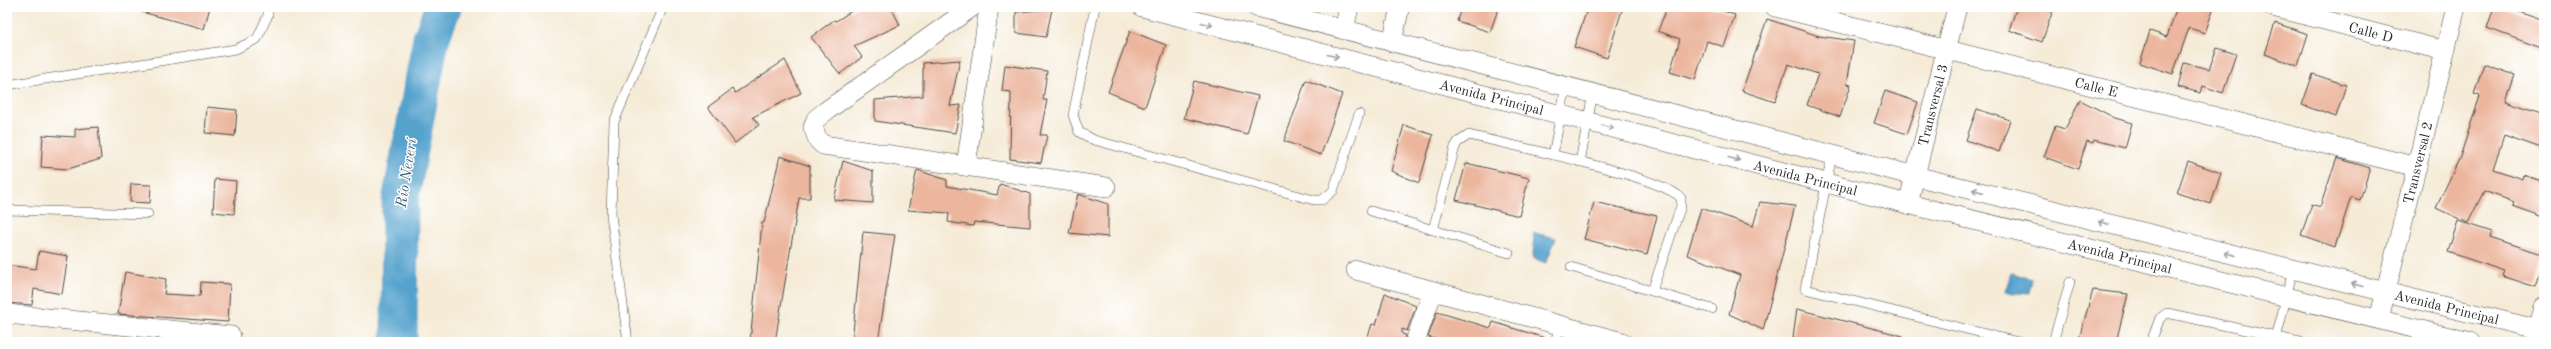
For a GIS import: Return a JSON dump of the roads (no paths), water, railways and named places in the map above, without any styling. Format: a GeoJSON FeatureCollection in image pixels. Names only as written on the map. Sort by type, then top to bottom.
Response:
{"type":"FeatureCollection","features":[{"type":"Feature","properties":{"kind":"street"},"geometry":{"type":"LineString","coordinates":[[972,7],[826,111],[816,120],[813,126],[818,140],[823,145],[1106,187]]}},
{"type":"Feature","properties":{"kind":"street"},"geometry":{"type":"LineString","coordinates":[[966,166],[989,7]]}},
{"type":"Feature","properties":{"kind":"street","name":"Avenida Principal"},"geometry":{"type":"LineString","coordinates":[[1142,7],[1908,204],[2470,342]]}},
{"type":"Feature","properties":{"kind":"street","name":"Avenida Principal"},"geometry":{"type":"LineString","coordinates":[[1256,7],[1915,176],[2386,292],[2539,334]]}},
{"type":"Feature","properties":{"kind":"street"},"geometry":{"type":"LineString","coordinates":[[1344,30],[1349,7]]}},
{"type":"Feature","properties":{"kind":"street"},"geometry":{"type":"LineString","coordinates":[[1392,42],[1400,7]]}},
{"type":"Feature","properties":{"kind":"street","name":"Calle E"},"geometry":{"type":"LineString","coordinates":[[1775,7],[1946,51],[2416,167]]}},
{"type":"Feature","properties":{"kind":"street","name":"Transversal 3"},"geometry":{"type":"LineString","coordinates":[[1908,204],[1957,7]]}},
{"type":"Feature","properties":{"kind":"street","name":"Calle D"},"geometry":{"type":"LineString","coordinates":[[2273,7],[2445,50]]}},
{"type":"Feature","properties":{"kind":"street","name":"Transversal 2"},"geometry":{"type":"LineString","coordinates":[[2379,319],[2456,7]]}},
{"type":"Feature","properties":{"kind":"street"},"geometry":{"type":"LineString","coordinates":[[1356,270],[1434,291],[1557,334],[1622,342]]}},
{"type":"Feature","properties":{"kind":"street"},"geometry":{"type":"LineString","coordinates":[[1415,342],[1434,291]]}},
{"type":"Feature","properties":{"kind":"street"},"geometry":{"type":"LineString","coordinates":[[2539,334],[2544,307]]}},
{"type":"Feature","properties":{"kind":"street"},"geometry":{"type":"LineString","coordinates":[[7,314],[232,336]]}},
{"type":"Feature","properties":{"kind":"lane"},"geometry":{"type":"LineString","coordinates":[[7,85],[236,50],[257,39],[268,15],[268,7]]}},
{"type":"Feature","properties":{"kind":"lane"},"geometry":{"type":"LineString","coordinates":[[628,342],[612,215],[614,122],[664,7]]}},
{"type":"Feature","properties":{"kind":"lane"},"geometry":{"type":"LineString","coordinates":[[1095,7],[1074,115],[1080,132],[1094,140],[1314,200],[1322,200],[1333,191],[1359,114]]}},
{"type":"Feature","properties":{"kind":"lane"},"geometry":{"type":"LineString","coordinates":[[1553,155],[1566,86]]}},
{"type":"Feature","properties":{"kind":"lane"},"geometry":{"type":"LineString","coordinates":[[1580,162],[1593,93]]}},
{"type":"Feature","properties":{"kind":"lane"},"geometry":{"type":"LineString","coordinates":[[1433,230],[1455,147],[1469,135],[1580,162],[1662,186],[1676,192],[1681,198],[1680,206],[1652,291]]}},
{"type":"Feature","properties":{"kind":"lane"},"geometry":{"type":"LineString","coordinates":[[1832,155],[1805,289],[2018,342]]}},
{"type":"Feature","properties":{"kind":"lane"},"geometry":{"type":"LineString","coordinates":[[7,210],[148,214]]}},
{"type":"Feature","properties":{"kind":"lane"},"geometry":{"type":"LineString","coordinates":[[1371,211],[1509,253]]}},
{"type":"Feature","properties":{"kind":"lane"},"geometry":{"type":"LineString","coordinates":[[1571,267],[1712,309]]}},
{"type":"Feature","properties":{"kind":"lane"},"geometry":{"type":"LineString","coordinates":[[2277,335],[2293,269]]}},
{"type":"Feature","properties":{"kind":"lane"},"geometry":{"type":"LineString","coordinates":[[2053,342],[2070,282]]}},
{"type":"Feature","properties":{"kind":"lane"},"geometry":{"type":"LineString","coordinates":[[2152,342],[2160,318],[2167,313],[2277,335],[2300,342]]}},
{"type":"Feature","properties":{"kind":"water"},"geometry":{"type":"Polygon","coordinates":[[[1534,233],[1556,238],[1546,263],[1533,258],[1534,233]]]}},
{"type":"Feature","properties":{"kind":"water"},"geometry":{"type":"Polygon","coordinates":[[[2011,273],[2032,279],[2029,294],[2005,292],[2011,273]]]}},
{"type":"Feature","properties":{"kind":"waterway","name":"Río Neverí"},"geometry":{"type":"LineString","coordinates":[[399,342],[400,202],[431,39],[443,7]]}}]}
